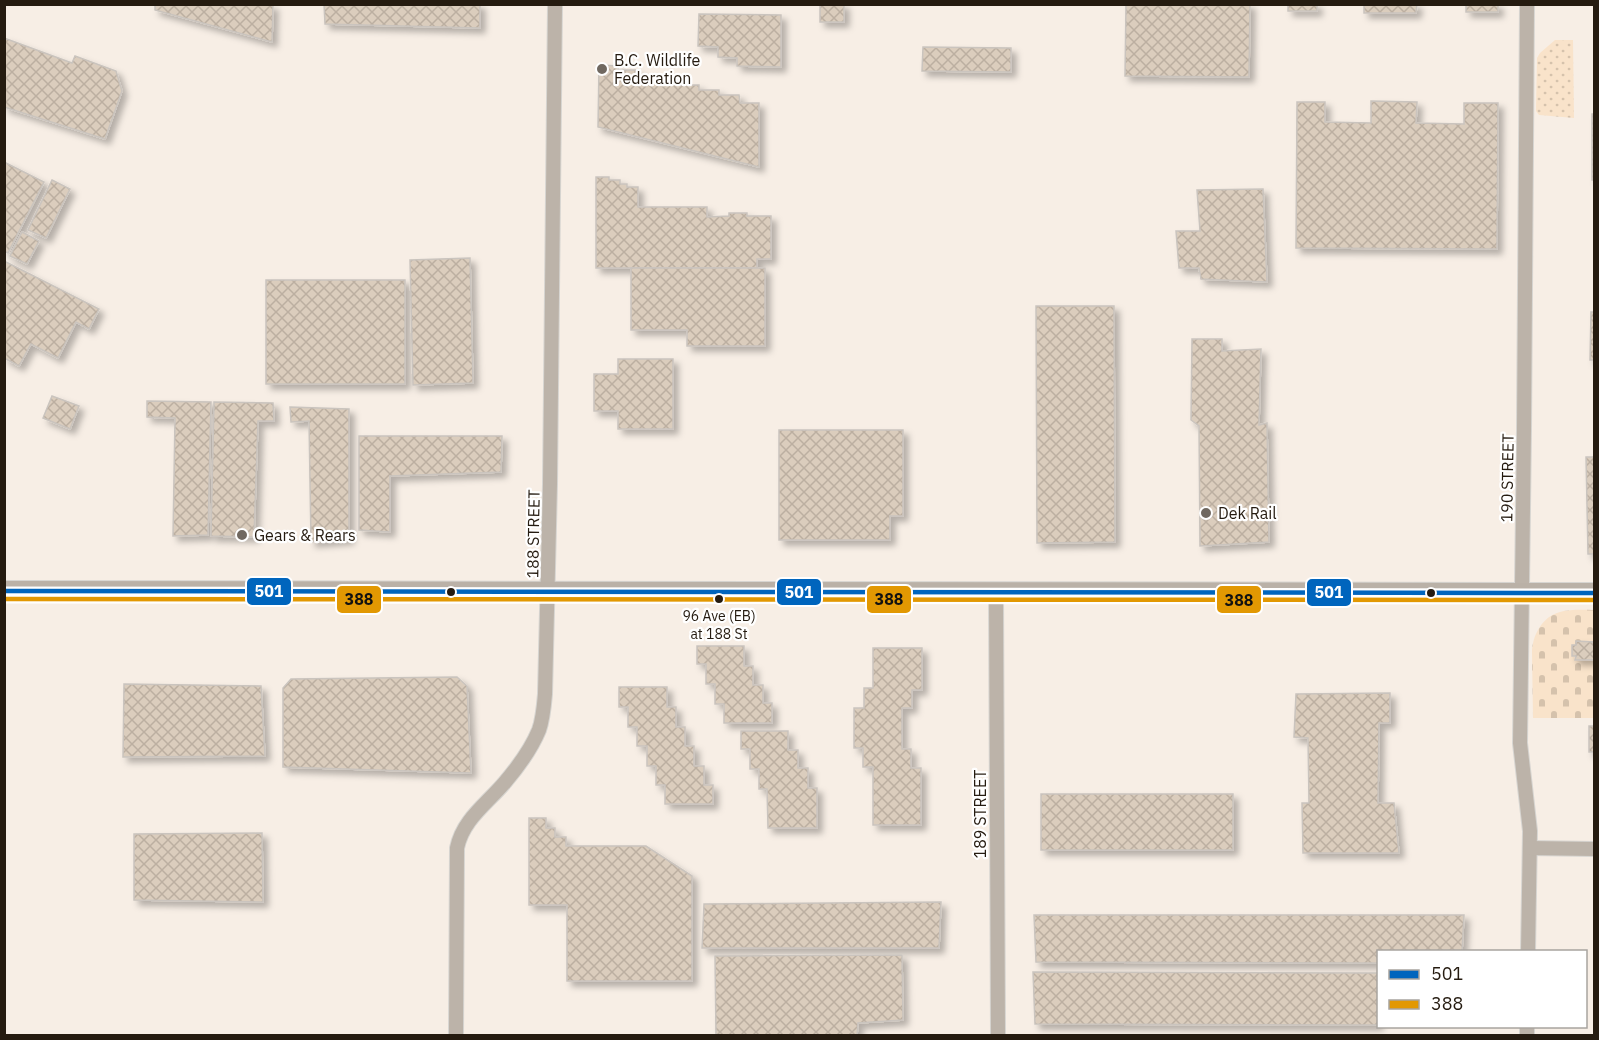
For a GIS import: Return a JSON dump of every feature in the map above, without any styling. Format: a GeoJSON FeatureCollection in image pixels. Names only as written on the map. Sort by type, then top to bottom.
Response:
{"type":"FeatureCollection","features":[{"type":"Feature","properties":{"kind":"main road"},"geometry":{"type":"LineString","coordinates":[[4,591],[1594,593]]}},
{"type":"Feature","properties":{"kind":"street","name":"188 STREET"},"geometry":{"type":"LineString","coordinates":[[456,1035],[458,840],[463,828],[518,765],[539,730],[545,694],[555,4]]}},
{"type":"Feature","properties":{"kind":"street","name":"190 STREET"},"geometry":{"type":"LineString","coordinates":[[1527,4],[1520,743],[1530,848],[1528,950]]}},
{"type":"Feature","properties":{"kind":"street","name":"189 STREET"},"geometry":{"type":"LineString","coordinates":[[996,592],[998,1035]]}},
{"type":"Feature","properties":{"kind":"street"},"geometry":{"type":"LineString","coordinates":[[1530,848],[1594,849]]}},
{"type":"Feature","properties":{"kind":"shaded area"},"geometry":{"type":"Polygon","coordinates":[[[5,5],[1594,5],[1594,1035],[5,1036],[5,5]]]}},
{"type":"Feature","properties":{"kind":"green space"},"geometry":{"type":"Polygon","coordinates":[[[1555,40],[1573,40],[1574,118],[1539,115],[1536,111],[1537,58],[1555,40]]]}},
{"type":"Feature","properties":{"kind":"green space"},"geometry":{"type":"Polygon","coordinates":[[[1573,610],[1594,610],[1594,718],[1533,718],[1532,653],[1536,633],[1554,614],[1573,610]]]}},
{"type":"Feature","properties":{"kind":"building"},"geometry":{"type":"Polygon","coordinates":[[[155,4],[273,5],[272,42],[155,10],[155,4]]]}},
{"type":"Feature","properties":{"kind":"building"},"geometry":{"type":"Polygon","coordinates":[[[324,4],[480,4],[480,28],[325,24],[324,4]]]}},
{"type":"Feature","properties":{"kind":"building"},"geometry":{"type":"Polygon","coordinates":[[[820,4],[844,4],[844,22],[820,22],[820,4]]]}},
{"type":"Feature","properties":{"kind":"building"},"geometry":{"type":"Polygon","coordinates":[[[1126,4],[1250,4],[1249,77],[1125,76],[1126,4]]]}},
{"type":"Feature","properties":{"kind":"building"},"geometry":{"type":"Polygon","coordinates":[[[1288,4],[1317,4],[1317,11],[1288,11],[1288,4]]]}},
{"type":"Feature","properties":{"kind":"building"},"geometry":{"type":"Polygon","coordinates":[[[1364,4],[1417,4],[1416,13],[1364,13],[1364,4]]]}},
{"type":"Feature","properties":{"kind":"building"},"geometry":{"type":"Polygon","coordinates":[[[1466,4],[1498,4],[1498,12],[1466,12],[1466,4]]]}},
{"type":"Feature","properties":{"kind":"building"},"geometry":{"type":"Polygon","coordinates":[[[699,14],[781,15],[781,67],[737,66],[737,58],[718,57],[718,47],[698,46],[699,14]]]}},
{"type":"Feature","properties":{"kind":"building"},"geometry":{"type":"Polygon","coordinates":[[[4,38],[72,63],[75,56],[116,71],[122,91],[105,139],[4,107],[4,38]]]}},
{"type":"Feature","properties":{"kind":"building"},"geometry":{"type":"Polygon","coordinates":[[[923,47],[1011,48],[1011,72],[922,71],[923,47]]]}},
{"type":"Feature","properties":{"kind":"building"},"geometry":{"type":"Polygon","coordinates":[[[599,65],[619,66],[618,70],[639,70],[639,75],[658,75],[659,80],[679,80],[679,85],[699,85],[699,90],[719,90],[719,95],[739,95],[740,103],[759,103],[759,167],[598,127],[599,65]]]}},
{"type":"Feature","properties":{"kind":"building"},"geometry":{"type":"Polygon","coordinates":[[[1371,101],[1417,102],[1416,123],[1464,124],[1464,103],[1498,103],[1497,249],[1296,248],[1297,102],[1325,102],[1325,122],[1371,123],[1371,101]]]}},
{"type":"Feature","properties":{"kind":"building"},"geometry":{"type":"Polygon","coordinates":[[[1592,114],[1594,114],[1594,180],[1592,180],[1592,114]]]}},
{"type":"Feature","properties":{"kind":"building"},"geometry":{"type":"Polygon","coordinates":[[[4,162],[44,182],[8,253],[4,251],[4,162]]]}},
{"type":"Feature","properties":{"kind":"building"},"geometry":{"type":"Polygon","coordinates":[[[596,177],[609,177],[609,180],[620,180],[620,184],[627,184],[627,187],[638,187],[638,207],[707,207],[707,217],[729,216],[729,213],[771,216],[771,259],[757,259],[757,268],[596,268],[596,177]]]}},
{"type":"Feature","properties":{"kind":"building"},"geometry":{"type":"Polygon","coordinates":[[[52,180],[70,189],[46,238],[28,230],[52,180]]]}},
{"type":"Feature","properties":{"kind":"building"},"geometry":{"type":"Polygon","coordinates":[[[1263,189],[1267,282],[1201,279],[1199,268],[1179,268],[1176,231],[1200,231],[1197,190],[1263,189]]]}},
{"type":"Feature","properties":{"kind":"building"},"geometry":{"type":"Polygon","coordinates":[[[22,232],[39,241],[27,264],[10,256],[22,232]]]}},
{"type":"Feature","properties":{"kind":"building"},"geometry":{"type":"Polygon","coordinates":[[[470,258],[473,383],[413,385],[410,260],[470,258]]]}},
{"type":"Feature","properties":{"kind":"building"},"geometry":{"type":"Polygon","coordinates":[[[4,261],[99,309],[89,329],[76,322],[58,358],[31,344],[19,366],[4,358],[4,261]]]}},
{"type":"Feature","properties":{"kind":"building"},"geometry":{"type":"Polygon","coordinates":[[[631,268],[765,268],[765,346],[687,346],[687,330],[631,330],[631,268]]]}},
{"type":"Feature","properties":{"kind":"building"},"geometry":{"type":"Polygon","coordinates":[[[266,280],[405,280],[405,384],[266,384],[266,280]]]}},
{"type":"Feature","properties":{"kind":"building"},"geometry":{"type":"Polygon","coordinates":[[[1036,306],[1114,306],[1115,542],[1037,543],[1036,306]]]}},
{"type":"Feature","properties":{"kind":"building"},"geometry":{"type":"Polygon","coordinates":[[[1591,312],[1594,312],[1594,360],[1590,360],[1591,312]]]}},
{"type":"Feature","properties":{"kind":"building"},"geometry":{"type":"Polygon","coordinates":[[[1192,339],[1222,339],[1222,351],[1261,349],[1259,425],[1267,423],[1269,542],[1200,546],[1199,426],[1191,420],[1192,339]]]}},
{"type":"Feature","properties":{"kind":"building"},"geometry":{"type":"Polygon","coordinates":[[[618,359],[673,359],[673,429],[618,429],[618,411],[594,411],[594,374],[618,374],[618,359]]]}},
{"type":"Feature","properties":{"kind":"building"},"geometry":{"type":"Polygon","coordinates":[[[52,396],[79,406],[70,429],[43,418],[52,396]]]}},
{"type":"Feature","properties":{"kind":"building"},"geometry":{"type":"Polygon","coordinates":[[[147,401],[211,402],[208,535],[173,536],[175,418],[147,417],[147,401]]]}},
{"type":"Feature","properties":{"kind":"building"},"geometry":{"type":"Polygon","coordinates":[[[214,402],[273,403],[274,421],[258,421],[254,537],[211,536],[214,402]]]}},
{"type":"Feature","properties":{"kind":"building"},"geometry":{"type":"Polygon","coordinates":[[[290,407],[349,409],[349,539],[311,542],[309,421],[291,422],[290,407]]]}},
{"type":"Feature","properties":{"kind":"building"},"geometry":{"type":"Polygon","coordinates":[[[779,430],[903,430],[903,516],[890,516],[890,540],[779,540],[779,430]]]}},
{"type":"Feature","properties":{"kind":"building"},"geometry":{"type":"Polygon","coordinates":[[[359,436],[502,436],[501,472],[390,476],[390,532],[359,530],[359,436]]]}},
{"type":"Feature","properties":{"kind":"building"},"geometry":{"type":"Polygon","coordinates":[[[1586,457],[1594,457],[1594,554],[1588,554],[1586,457]]]}},
{"type":"Feature","properties":{"kind":"building"},"geometry":{"type":"Polygon","coordinates":[[[1576,641],[1594,642],[1594,660],[1575,660],[1576,656],[1572,656],[1572,645],[1576,645],[1576,641]]]}},
{"type":"Feature","properties":{"kind":"building"},"geometry":{"type":"Polygon","coordinates":[[[697,646],[744,646],[744,666],[753,666],[753,685],[763,685],[763,703],[772,703],[772,723],[724,723],[724,704],[715,704],[715,684],[706,684],[706,664],[697,664],[697,646]]]}},
{"type":"Feature","properties":{"kind":"building"},"geometry":{"type":"Polygon","coordinates":[[[873,648],[922,648],[922,690],[912,690],[912,708],[902,708],[902,749],[911,749],[911,768],[921,768],[921,825],[873,825],[873,767],[863,767],[863,748],[854,748],[854,708],[864,708],[864,688],[873,688],[873,648]]]}},
{"type":"Feature","properties":{"kind":"building"},"geometry":{"type":"Polygon","coordinates":[[[457,677],[467,686],[471,773],[283,767],[283,688],[291,679],[457,677]]]}},
{"type":"Feature","properties":{"kind":"building"},"geometry":{"type":"Polygon","coordinates":[[[124,684],[261,686],[265,756],[123,757],[124,684]]]}},
{"type":"Feature","properties":{"kind":"building"},"geometry":{"type":"Polygon","coordinates":[[[619,687],[667,687],[667,707],[676,707],[676,727],[685,727],[685,746],[694,746],[694,766],[704,766],[704,785],[713,785],[713,804],[665,804],[665,785],[656,785],[656,766],[647,766],[647,746],[637,746],[637,727],[628,727],[628,707],[619,707],[619,687]]]}},
{"type":"Feature","properties":{"kind":"building"},"geometry":{"type":"Polygon","coordinates":[[[1390,693],[1390,723],[1379,723],[1378,803],[1394,803],[1399,853],[1303,853],[1302,803],[1309,803],[1308,738],[1294,737],[1296,694],[1390,693]]]}},
{"type":"Feature","properties":{"kind":"building"},"geometry":{"type":"Polygon","coordinates":[[[1589,726],[1594,726],[1594,752],[1589,752],[1589,726]]]}},
{"type":"Feature","properties":{"kind":"building"},"geometry":{"type":"Polygon","coordinates":[[[741,731],[788,731],[788,750],[798,750],[798,768],[808,768],[808,788],[817,788],[817,828],[768,828],[767,789],[759,789],[759,769],[750,769],[750,749],[741,749],[741,731]]]}},
{"type":"Feature","properties":{"kind":"building"},"geometry":{"type":"Polygon","coordinates":[[[1041,794],[1233,794],[1233,850],[1041,850],[1041,794]]]}},
{"type":"Feature","properties":{"kind":"building"},"geometry":{"type":"Polygon","coordinates":[[[529,818],[546,818],[546,828],[555,828],[555,837],[566,837],[566,846],[646,846],[692,876],[692,981],[567,981],[567,905],[529,905],[529,818]]]}},
{"type":"Feature","properties":{"kind":"building"},"geometry":{"type":"Polygon","coordinates":[[[262,833],[263,902],[134,900],[134,834],[262,833]]]}},
{"type":"Feature","properties":{"kind":"building"},"geometry":{"type":"Polygon","coordinates":[[[941,902],[939,948],[702,948],[704,904],[941,902]]]}},
{"type":"Feature","properties":{"kind":"building"},"geometry":{"type":"Polygon","coordinates":[[[1034,915],[1464,915],[1462,950],[1377,950],[1377,963],[1036,962],[1034,915]]]}},
{"type":"Feature","properties":{"kind":"building"},"geometry":{"type":"Polygon","coordinates":[[[902,955],[903,1020],[858,1023],[857,1036],[716,1036],[715,956],[902,955]]]}},
{"type":"Feature","properties":{"kind":"building"},"geometry":{"type":"Polygon","coordinates":[[[1033,972],[1377,973],[1377,1025],[1035,1024],[1033,972]]]}},
{"type":"Feature","properties":{"kind":"transit line","name":"501"},"geometry":{"type":"LineString","coordinates":[[4,591],[1594,593]]}},
{"type":"Feature","properties":{"kind":"transit line","name":"388"},"geometry":{"type":"LineString","coordinates":[[4,599],[1594,600]]}},
{"type":"Feature","properties":{"kind":"place","name":"B.C. Wildlife Federation"},"geometry":{"type":"Point","coordinates":[602,69]}},
{"type":"Feature","properties":{"kind":"place","name":"Dek Rail"},"geometry":{"type":"Point","coordinates":[1206,513]}},
{"type":"Feature","properties":{"kind":"place","name":"Gears & Rears"},"geometry":{"type":"Point","coordinates":[242,535]}},
{"type":"Feature","properties":{"kind":"place","name":"96 Ave (EB) at 188 St"},"geometry":{"type":"Point","coordinates":[719,599]}}]}
